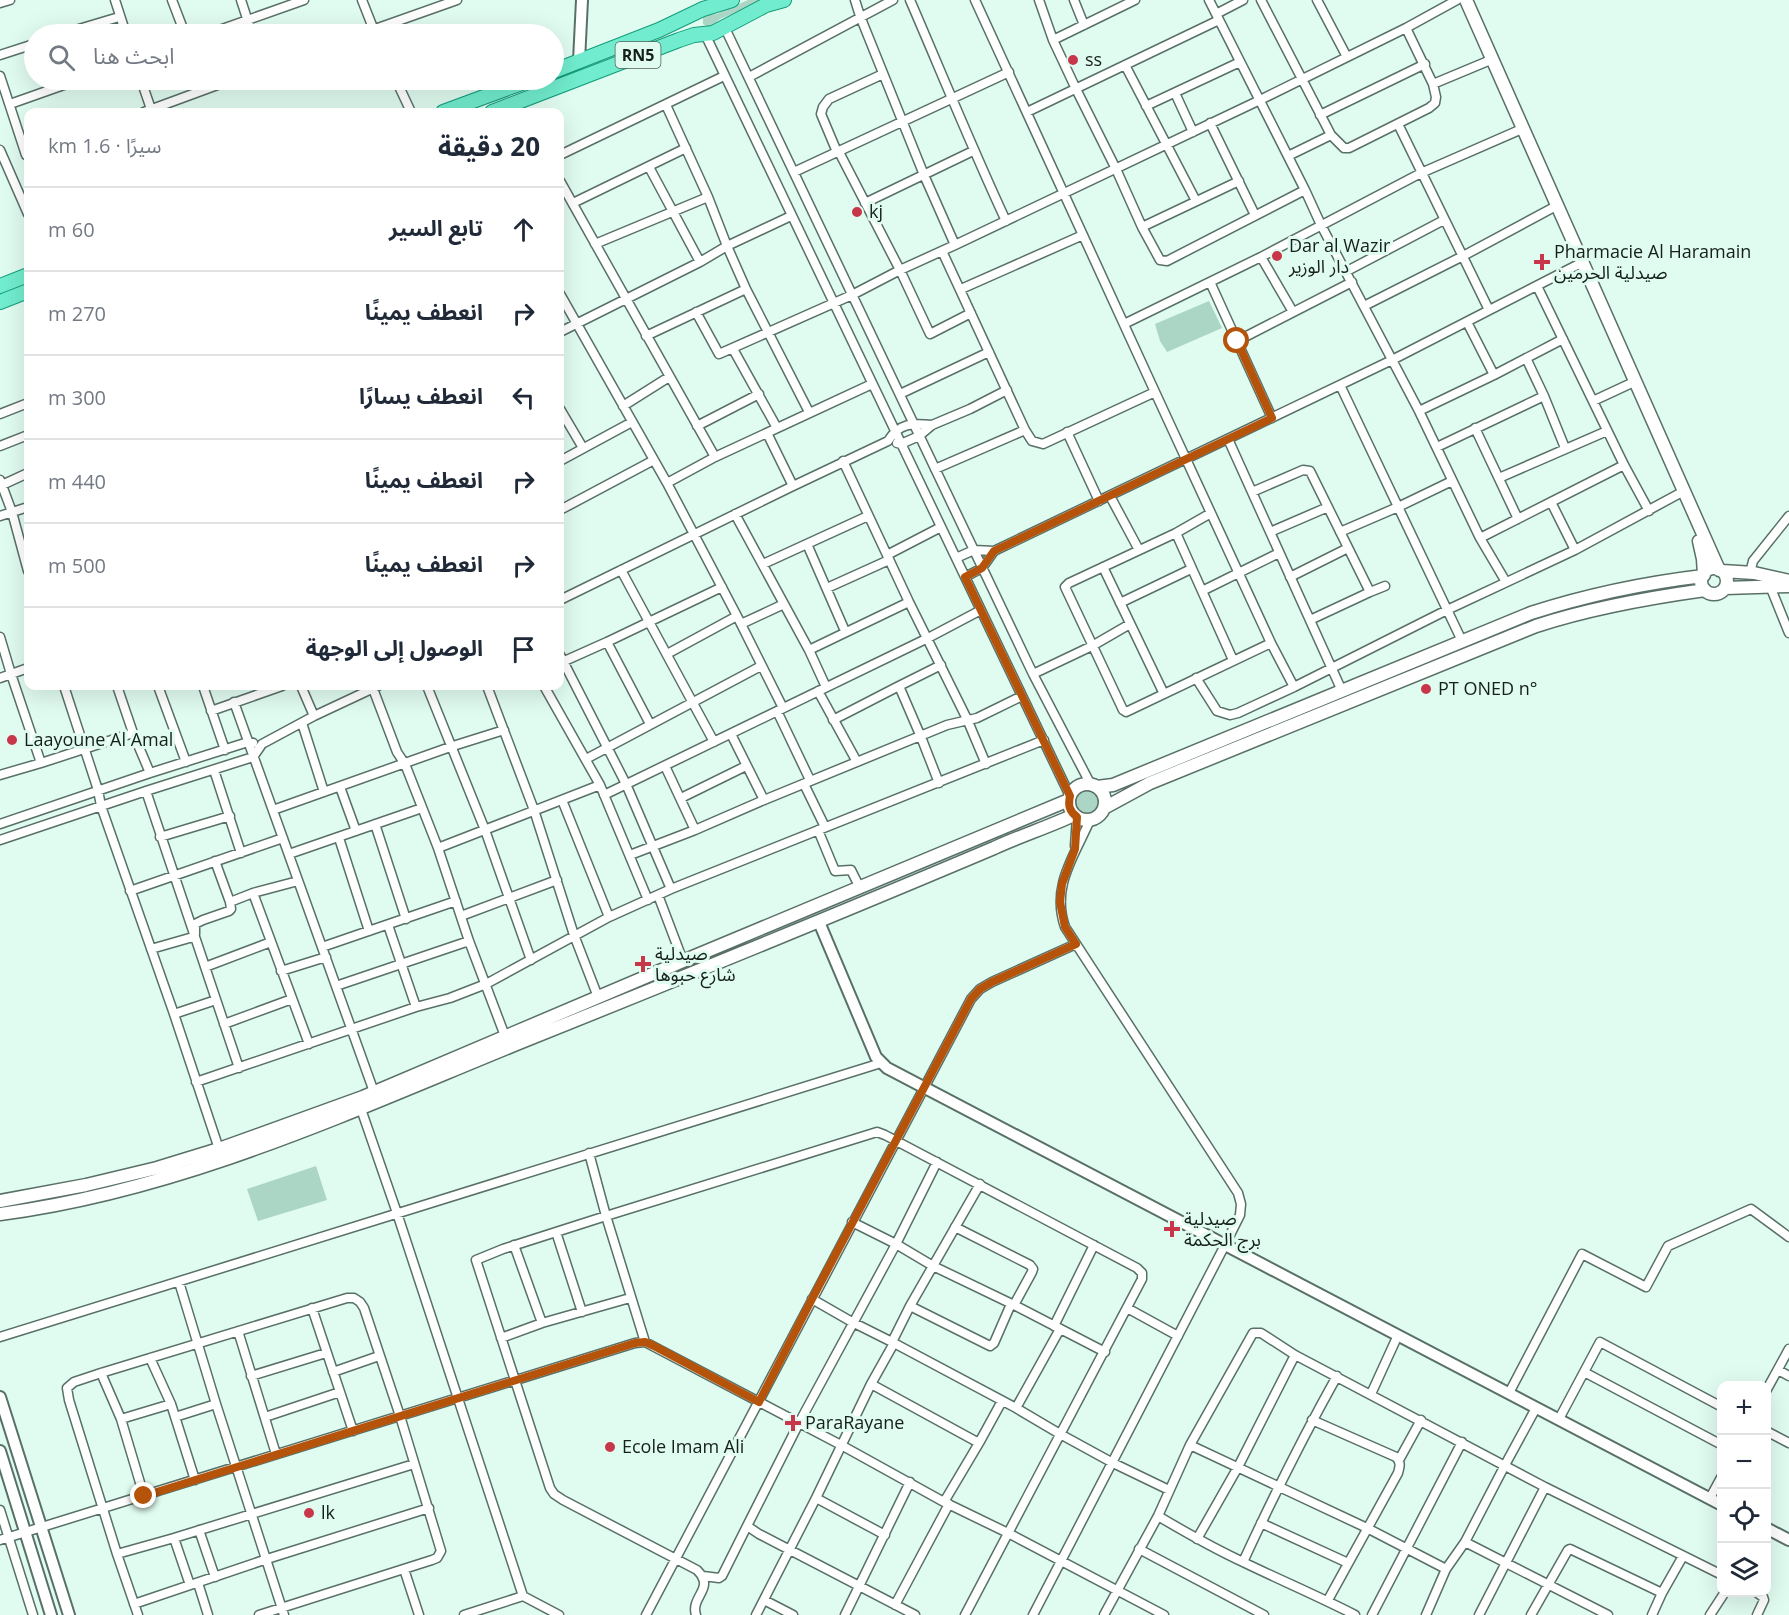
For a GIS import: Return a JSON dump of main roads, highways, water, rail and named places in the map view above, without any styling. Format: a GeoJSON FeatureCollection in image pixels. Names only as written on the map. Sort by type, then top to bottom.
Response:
{"type":"FeatureCollection","features":[{"type":"Feature","properties":{"kind":"main road","name":"RN5"},"geometry":{"type":"LineString","coordinates":[[564,67],[658,30],[703,9],[732,0]]}},
{"type":"Feature","properties":{"kind":"main road","name":"RN5"},"geometry":{"type":"LineString","coordinates":[[564,84],[680,39],[713,33],[766,5],[784,0]]}},
{"type":"Feature","properties":{"kind":"main road"},"geometry":{"type":"LineString","coordinates":[[1104,808],[1150,783],[1536,626],[1621,603],[1705,590],[1716,594],[1725,588],[1727,581],[1720,571],[1691,508],[1466,0]]}},
{"type":"Feature","properties":{"kind":"main road"},"geometry":{"type":"LineString","coordinates":[[703,9],[697,14],[695,22],[698,30],[705,34]]}},
{"type":"Feature","properties":{"kind":"main road"},"geometry":{"type":"LineString","coordinates":[[454,108],[504,90]]}},
{"type":"Feature","properties":{"kind":"main road","name":"RN5"},"geometry":{"type":"LineString","coordinates":[[502,108],[548,90]]}},
{"type":"Feature","properties":{"kind":"main road"},"geometry":{"type":"LineString","coordinates":[[0,286],[24,277]]}},
{"type":"Feature","properties":{"kind":"main road"},"geometry":{"type":"LineString","coordinates":[[0,302],[24,293]]}},
{"type":"Feature","properties":{"kind":"main road"},"geometry":{"type":"LineString","coordinates":[[1691,508],[1703,559],[1702,584],[1705,590]]}},
{"type":"Feature","properties":{"kind":"main road"},"geometry":{"type":"LineString","coordinates":[[1075,816],[1069,806],[1069,798],[1072,791],[1081,785],[1113,785],[1531,613],[1571,600],[1621,589],[1703,576],[1712,569],[1750,573],[1789,581]]}},
{"type":"Feature","properties":{"kind":"main road"},"geometry":{"type":"LineString","coordinates":[[1725,588],[1789,586]]}},
{"type":"Feature","properties":{"kind":"main road"},"geometry":{"type":"LineString","coordinates":[[0,1214],[27,1211],[162,1181],[361,1109],[819,922],[1024,835],[1075,816],[1090,820],[1099,816],[1104,808],[1105,800],[1102,793],[1094,786]]}},
{"type":"Feature","properties":{"kind":"main road"},"geometry":{"type":"LineString","coordinates":[[0,1201],[25,1198],[157,1168],[219,1149],[374,1092],[1069,798]]}},
{"type":"Feature","properties":{"kind":"place","name":"ss"},"geometry":{"type":"Point","coordinates":[1073,60]}},
{"type":"Feature","properties":{"kind":"place","name":"kj"},"geometry":{"type":"Point","coordinates":[857,212]}},
{"type":"Feature","properties":{"kind":"place","name":"Dar al Wazir دار الوزير"},"geometry":{"type":"Point","coordinates":[1277,256]}},
{"type":"Feature","properties":{"kind":"place","name":"Pharmacie Al Haramain صيدلية الحرمين"},"geometry":{"type":"Point","coordinates":[1542,262]}},
{"type":"Feature","properties":{"kind":"place","name":"PT ONED n°"},"geometry":{"type":"Point","coordinates":[1426,689]}},
{"type":"Feature","properties":{"kind":"place","name":"Laayoune Al Amal"},"geometry":{"type":"Point","coordinates":[12,740]}},
{"type":"Feature","properties":{"kind":"place","name":"صيدلية شارع حبوها"},"geometry":{"type":"Point","coordinates":[643,964]}},
{"type":"Feature","properties":{"kind":"place","name":"صيدلية برج الحكمة"},"geometry":{"type":"Point","coordinates":[1172,1229]}},
{"type":"Feature","properties":{"kind":"place","name":"ParaRayane"},"geometry":{"type":"Point","coordinates":[793,1423]}},
{"type":"Feature","properties":{"kind":"place","name":"Ecole Imam Ali"},"geometry":{"type":"Point","coordinates":[610,1447]}},
{"type":"Feature","properties":{"kind":"place","name":"lk"},"geometry":{"type":"Point","coordinates":[309,1513]}}]}
